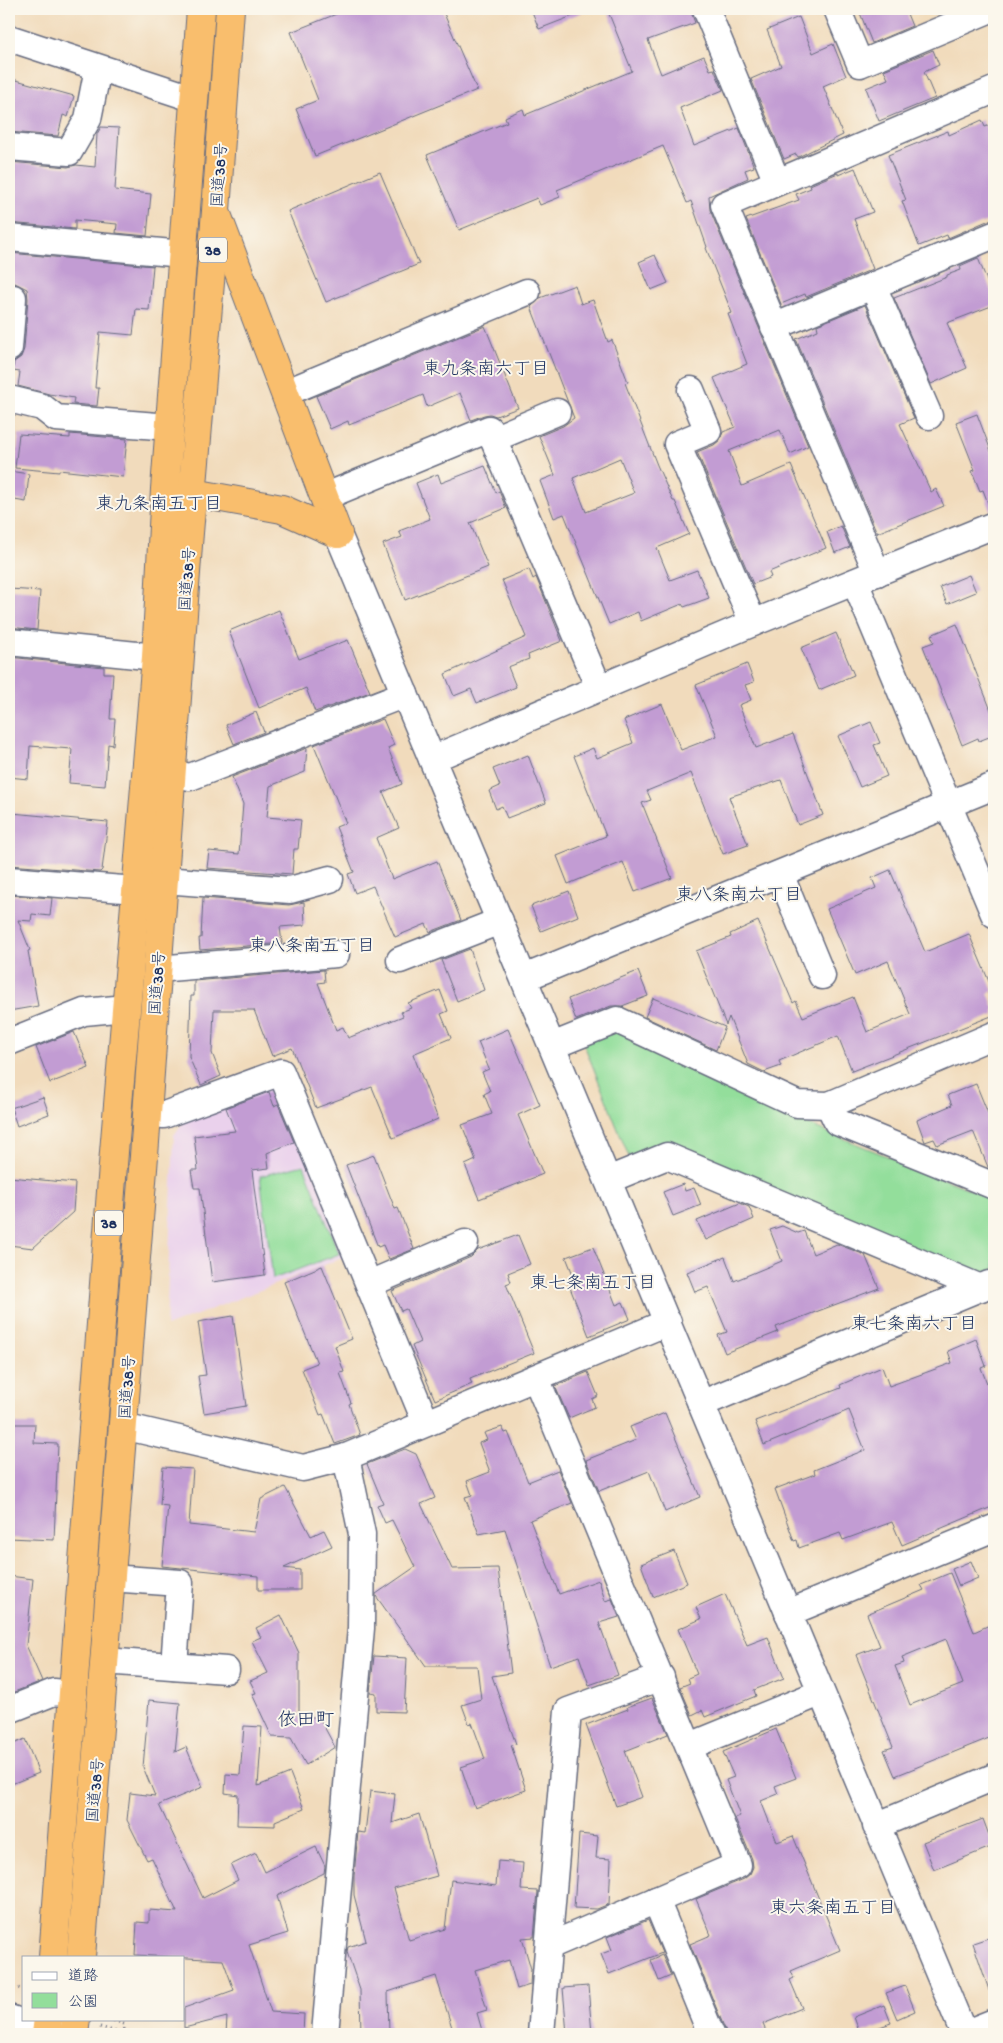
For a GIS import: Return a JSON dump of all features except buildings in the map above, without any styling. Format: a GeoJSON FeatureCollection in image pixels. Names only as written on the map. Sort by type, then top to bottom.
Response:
{"type":"FeatureCollection","features":[{"type":"Feature","properties":{"kind":"highway","name":"国道38号"},"geometry":{"type":"LineString","coordinates":[[53,1956],[126,1008],[156,657],[165,489],[201,9]]}},
{"type":"Feature","properties":{"kind":"highway","name":"国道38号"},"geometry":{"type":"LineString","coordinates":[[80,1956],[123,1426],[230,9]]}},
{"type":"Feature","properties":{"kind":"highway"},"geometry":{"type":"LineString","coordinates":[[216,211],[338,534]]}},
{"type":"Feature","properties":{"kind":"highway"},"geometry":{"type":"LineString","coordinates":[[165,489],[193,492],[282,510],[338,534]]}},
{"type":"Feature","properties":{"kind":"highway"},"geometry":{"type":"LineString","coordinates":[[74,2034],[76,2020]]}},
{"type":"Feature","properties":{"kind":"street"},"geometry":{"type":"LineString","coordinates":[[706,9],[777,182]]}},
{"type":"Feature","properties":{"kind":"street"},"geometry":{"type":"LineString","coordinates":[[837,9],[860,64],[991,9]]}},
{"type":"Feature","properties":{"kind":"street"},"geometry":{"type":"LineString","coordinates":[[9,38],[195,99]]}},
{"type":"Feature","properties":{"kind":"street"},"geometry":{"type":"LineString","coordinates":[[9,147],[69,152],[88,119],[98,68]]}},
{"type":"Feature","properties":{"kind":"street"},"geometry":{"type":"LineString","coordinates":[[994,90],[724,205],[774,327],[950,805],[994,914]]}},
{"type":"Feature","properties":{"kind":"street"},"geometry":{"type":"LineString","coordinates":[[774,327],[994,235]]}},
{"type":"Feature","properties":{"kind":"street"},"geometry":{"type":"LineString","coordinates":[[9,238],[183,254]]}},
{"type":"Feature","properties":{"kind":"street"},"geometry":{"type":"LineString","coordinates":[[873,286],[929,416]]}},
{"type":"Feature","properties":{"kind":"street"},"geometry":{"type":"LineString","coordinates":[[285,393],[527,292]]}},
{"type":"Feature","properties":{"kind":"street"},"geometry":{"type":"LineString","coordinates":[[9,348],[13,298]]}},
{"type":"Feature","properties":{"kind":"street"},"geometry":{"type":"LineString","coordinates":[[691,390],[708,431],[677,444],[753,623]]}},
{"type":"Feature","properties":{"kind":"street"},"geometry":{"type":"LineString","coordinates":[[9,398],[42,407],[56,418],[170,427]]}},
{"type":"Feature","properties":{"kind":"street"},"geometry":{"type":"LineString","coordinates":[[493,439],[557,412]]}},
{"type":"Feature","properties":{"kind":"street"},"geometry":{"type":"LineString","coordinates":[[324,497],[489,429],[599,688]]}},
{"type":"Feature","properties":{"kind":"street"},"geometry":{"type":"LineString","coordinates":[[432,759],[753,623],[994,525]]}},
{"type":"Feature","properties":{"kind":"street"},"geometry":{"type":"LineString","coordinates":[[338,534],[668,1322],[820,1693],[964,2034],[994,2022]]}},
{"type":"Feature","properties":{"kind":"street"},"geometry":{"type":"LineString","coordinates":[[9,642],[156,657]]}},
{"type":"Feature","properties":{"kind":"street"},"geometry":{"type":"LineString","coordinates":[[172,773],[190,777],[405,694]]}},
{"type":"Feature","properties":{"kind":"street"},"geometry":{"type":"LineString","coordinates":[[524,978],[994,786]]}},
{"type":"Feature","properties":{"kind":"street"},"geometry":{"type":"LineString","coordinates":[[780,874],[822,976]]}},
{"type":"Feature","properties":{"kind":"street"},"geometry":{"type":"LineString","coordinates":[[164,880],[182,883],[290,890],[330,879]]}},
{"type":"Feature","properties":{"kind":"street"},"geometry":{"type":"LineString","coordinates":[[9,880],[136,890]]}},
{"type":"Feature","properties":{"kind":"street"},"geometry":{"type":"LineString","coordinates":[[400,960],[500,921]]}},
{"type":"Feature","properties":{"kind":"street"},"geometry":{"type":"LineString","coordinates":[[157,968],[336,954]]}},
{"type":"Feature","properties":{"kind":"street"},"geometry":{"type":"LineString","coordinates":[[9,1042],[84,1012],[126,1008]]}},
{"type":"Feature","properties":{"kind":"street"},"geometry":{"type":"LineString","coordinates":[[552,1046],[616,1020],[797,1104],[829,1105],[994,1035]]}},
{"type":"Feature","properties":{"kind":"street"},"geometry":{"type":"LineString","coordinates":[[147,1113],[164,1115],[281,1072],[426,1423]]}},
{"type":"Feature","properties":{"kind":"street"},"geometry":{"type":"LineString","coordinates":[[829,1105],[837,1122],[994,1186]]}},
{"type":"Feature","properties":{"kind":"street"},"geometry":{"type":"LineString","coordinates":[[608,1180],[667,1156],[988,1285]]}},
{"type":"Feature","properties":{"kind":"street"},"geometry":{"type":"LineString","coordinates":[[369,1284],[465,1243]]}},
{"type":"Feature","properties":{"kind":"street"},"geometry":{"type":"LineString","coordinates":[[701,1404],[988,1285]]}},
{"type":"Feature","properties":{"kind":"street"},"geometry":{"type":"LineString","coordinates":[[123,1426],[303,1468],[346,1457],[668,1322]]}},
{"type":"Feature","properties":{"kind":"street"},"geometry":{"type":"LineString","coordinates":[[536,1378],[738,1865],[548,1946]]}},
{"type":"Feature","properties":{"kind":"street"},"geometry":{"type":"LineString","coordinates":[[325,2034],[361,1628],[362,1534],[346,1457]]}},
{"type":"Feature","properties":{"kind":"street"},"geometry":{"type":"LineString","coordinates":[[788,1613],[992,1536]]}},
{"type":"Feature","properties":{"kind":"street"},"geometry":{"type":"LineString","coordinates":[[110,1578],[180,1583],[174,1666]]}},
{"type":"Feature","properties":{"kind":"street"},"geometry":{"type":"LineString","coordinates":[[104,1661],[226,1670]]}},
{"type":"Feature","properties":{"kind":"street"},"geometry":{"type":"LineString","coordinates":[[541,2034],[568,1711],[661,1677]]}},
{"type":"Feature","properties":{"kind":"street"},"geometry":{"type":"LineString","coordinates":[[9,1710],[54,1692],[74,1694]]}},
{"type":"Feature","properties":{"kind":"street"},"geometry":{"type":"LineString","coordinates":[[690,1746],[820,1693]]}},
{"type":"Feature","properties":{"kind":"street"},"geometry":{"type":"LineString","coordinates":[[876,1826],[994,1777]]}},
{"type":"Feature","properties":{"kind":"street"},"geometry":{"type":"LineString","coordinates":[[656,1900],[711,2034]]}},
{"type":"Feature","properties":{"kind":"street"},"geometry":{"type":"LineString","coordinates":[[9,2018],[49,2030]]}},
{"type":"Feature","properties":{"kind":"path"},"geometry":{"type":"LineString","coordinates":[[9,1984],[22,1989]]}},
{"type":"Feature","properties":{"kind":"path"},"geometry":{"type":"LineString","coordinates":[[107,2029],[124,2034],[124,2024],[112,2020]]}},
{"type":"Feature","properties":{"kind":"shaded area"},"geometry":{"type":"Polygon","coordinates":[[[271,1084],[284,1098],[347,1256],[166,1327],[174,1135],[187,1117],[271,1084]]]}},
{"type":"Feature","properties":{"kind":"green space"},"geometry":{"type":"Polygon","coordinates":[[[618,1031],[812,1126],[994,1199],[994,1272],[977,1278],[665,1149],[631,1162],[583,1042],[618,1031]]]}},
{"type":"Feature","properties":{"kind":"green space"},"geometry":{"type":"Polygon","coordinates":[[[304,1165],[339,1254],[273,1279],[260,1176],[304,1165]]]}},
{"type":"Feature","properties":{"kind":"district","name":"東九条南六丁目"},"geometry":{"type":"Point","coordinates":[486,368]}},
{"type":"Feature","properties":{"kind":"district","name":"東九条南五丁目"},"geometry":{"type":"Point","coordinates":[159,503]}},
{"type":"Feature","properties":{"kind":"district","name":"東八条南六丁目"},"geometry":{"type":"Point","coordinates":[739,894]}},
{"type":"Feature","properties":{"kind":"district","name":"東八条南五丁目"},"geometry":{"type":"Point","coordinates":[312,945]}},
{"type":"Feature","properties":{"kind":"district","name":"東七条南五丁目"},"geometry":{"type":"Point","coordinates":[593,1282]}},
{"type":"Feature","properties":{"kind":"district","name":"東七条南六丁目"},"geometry":{"type":"Point","coordinates":[914,1323]}},
{"type":"Feature","properties":{"kind":"district","name":"依田町"},"geometry":{"type":"Point","coordinates":[306,1718]}},
{"type":"Feature","properties":{"kind":"district","name":"東六条南五丁目"},"geometry":{"type":"Point","coordinates":[833,1907]}}]}
